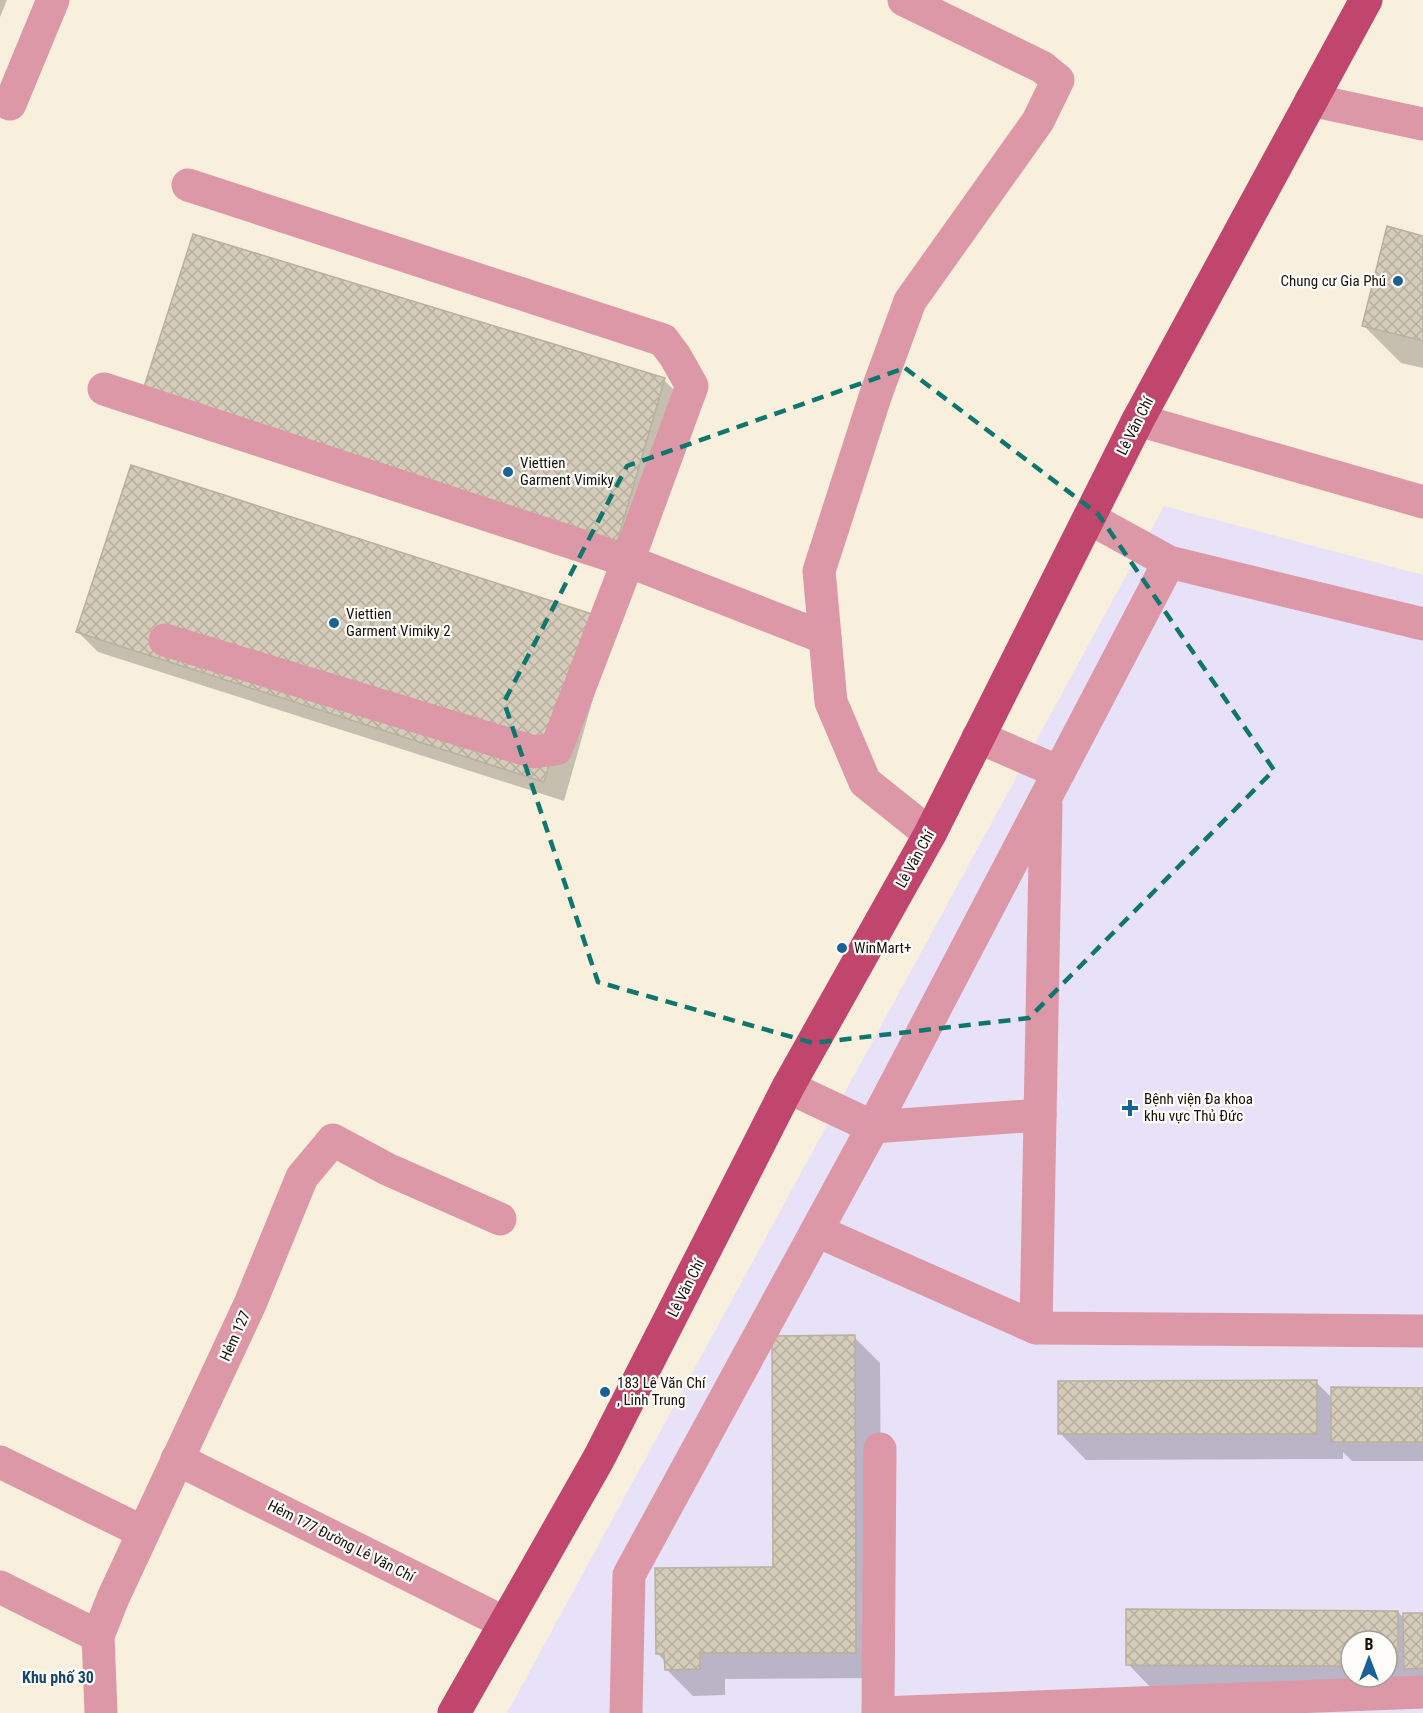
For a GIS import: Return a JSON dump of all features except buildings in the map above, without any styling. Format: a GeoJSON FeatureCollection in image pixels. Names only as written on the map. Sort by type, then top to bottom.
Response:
{"type":"FeatureCollection","features":[{"type":"Feature","properties":{"kind":"main road","name":"Lê Văn Chí"},"geometry":{"type":"LineString","coordinates":[[454,1713],[599,1458],[788,1087],[930,834],[1138,420],[1366,0]]}},
{"type":"Feature","properties":{"kind":"street"},"geometry":{"type":"LineString","coordinates":[[10,104],[53,0]]}},
{"type":"Feature","properties":{"kind":"street"},"geometry":{"type":"LineString","coordinates":[[904,0],[1042,67],[1058,80],[1038,122],[910,302],[876,394],[819,571],[831,702],[865,782],[930,834]]}},
{"type":"Feature","properties":{"kind":"street"},"geometry":{"type":"LineString","coordinates":[[1311,100],[1423,124]]}},
{"type":"Feature","properties":{"kind":"street"},"geometry":{"type":"LineString","coordinates":[[165,640],[534,752],[556,749],[692,386],[663,340],[188,185]]}},
{"type":"Feature","properties":{"kind":"street"},"geometry":{"type":"LineString","coordinates":[[104,389],[628,561],[825,638]]}},
{"type":"Feature","properties":{"kind":"street"},"geometry":{"type":"LineString","coordinates":[[1138,420],[1423,502]]}},
{"type":"Feature","properties":{"kind":"street"},"geometry":{"type":"LineString","coordinates":[[1089,518],[1169,562],[1423,624]]}},
{"type":"Feature","properties":{"kind":"street"},"geometry":{"type":"LineString","coordinates":[[626,1713],[629,1575],[873,1127],[1169,562]]}},
{"type":"Feature","properties":{"kind":"street"},"geometry":{"type":"LineString","coordinates":[[978,737],[1052,785]]}},
{"type":"Feature","properties":{"kind":"street"},"geometry":{"type":"LineString","coordinates":[[1036,1329],[1040,1115],[1052,785]]}},
{"type":"Feature","properties":{"kind":"street"},"geometry":{"type":"LineString","coordinates":[[788,1087],[873,1127],[1040,1115]]}},
{"type":"Feature","properties":{"kind":"street","name":"Hẻm 127"},"geometry":{"type":"LineString","coordinates":[[101,1713],[98,1636],[143,1532],[250,1304],[302,1177],[333,1140],[387,1169],[500,1219]]}},
{"type":"Feature","properties":{"kind":"street"},"geometry":{"type":"LineString","coordinates":[[817,1231],[1036,1329],[1423,1331]]}},
{"type":"Feature","properties":{"kind":"street"},"geometry":{"type":"LineString","coordinates":[[880,1449],[879,1713],[1423,1692]]}},
{"type":"Feature","properties":{"kind":"street","name":"Hẻm 177 Đường Lê Văn Chí"},"geometry":{"type":"LineString","coordinates":[[177,1459],[505,1623]]}},
{"type":"Feature","properties":{"kind":"street"},"geometry":{"type":"LineString","coordinates":[[0,1462],[143,1532]]}},
{"type":"Feature","properties":{"kind":"street"},"geometry":{"type":"LineString","coordinates":[[0,1587],[98,1636]]}},
{"type":"Feature","properties":{"kind":"highlighted area"},"geometry":{"type":"Polygon","coordinates":[[[905,368],[1098,514],[1274,770],[1029,1018],[813,1043],[598,982],[504,702],[627,466],[905,368]]]}},
{"type":"Feature","properties":{"kind":"shaded area","name":"Bệnh viện Đa khoa khu vực Thủ Đức"},"geometry":{"type":"Polygon","coordinates":[[[1164,506],[1423,575],[1423,1713],[507,1713],[1164,506]]]}},
{"type":"Feature","properties":{"kind":"place","name":"Chung cư Gia Phú"},"geometry":{"type":"Point","coordinates":[1398,281]}},
{"type":"Feature","properties":{"kind":"place","name":"Viettien Garment Vimiky"},"geometry":{"type":"Point","coordinates":[508,472]}},
{"type":"Feature","properties":{"kind":"place","name":"Viettien Garment Vimiky 2"},"geometry":{"type":"Point","coordinates":[334,623]}},
{"type":"Feature","properties":{"kind":"place","name":"WinMart+"},"geometry":{"type":"Point","coordinates":[842,948]}},
{"type":"Feature","properties":{"kind":"place","name":"Bệnh viện Đa khoa khu vực Thủ Đức"},"geometry":{"type":"Point","coordinates":[1130,1108]}},
{"type":"Feature","properties":{"kind":"place","name":"183 Lê Văn Chí , Linh Trung"},"geometry":{"type":"Point","coordinates":[605,1392]}},
{"type":"Feature","properties":{"kind":"district","name":"Khu phố 30"},"geometry":{"type":"Point","coordinates":[58,1677]}}]}
